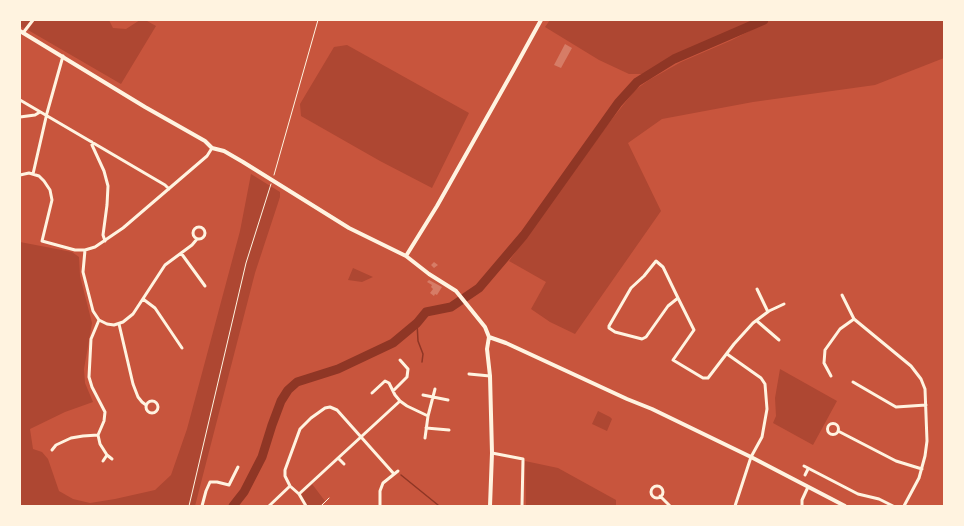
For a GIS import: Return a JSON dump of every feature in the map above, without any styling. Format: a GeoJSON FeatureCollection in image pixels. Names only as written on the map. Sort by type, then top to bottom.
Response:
{"type":"FeatureCollection","features":[{"type":"Feature","properties":{"kind":"main road"},"geometry":{"type":"LineString","coordinates":[[406,256],[437,206],[541,20]]}},
{"type":"Feature","properties":{"kind":"main road"},"geometry":{"type":"LineString","coordinates":[[22,32],[145,107],[206,141],[212,148],[224,150],[350,228],[406,256],[429,274],[456,290],[485,327],[489,337],[487,349],[490,376],[492,453],[490,506]]}},
{"type":"Feature","properties":{"kind":"main road"},"geometry":{"type":"LineString","coordinates":[[489,337],[506,343],[652,409],[751,457],[846,506]]}},
{"type":"Feature","properties":{"kind":"street"},"geometry":{"type":"LineString","coordinates":[[22,32],[33,20]]}},
{"type":"Feature","properties":{"kind":"street"},"geometry":{"type":"LineString","coordinates":[[33,174],[46,116],[62,56]]}},
{"type":"Feature","properties":{"kind":"street"},"geometry":{"type":"LineString","coordinates":[[20,100],[165,185],[169,189]]}},
{"type":"Feature","properties":{"kind":"street"},"geometry":{"type":"LineString","coordinates":[[20,117],[35,115],[40,112]]}},
{"type":"Feature","properties":{"kind":"street"},"geometry":{"type":"LineString","coordinates":[[92,142],[108,186],[103,234],[105,241]]}},
{"type":"Feature","properties":{"kind":"street"},"geometry":{"type":"LineString","coordinates":[[20,175],[33,174],[44,181],[51,193],[52,200],[42,241],[75,250],[85,250],[105,241],[123,228],[207,156],[212,148]]}},
{"type":"Feature","properties":{"kind":"street"},"geometry":{"type":"LineString","coordinates":[[85,250],[83,272],[93,311],[99,320],[110,325],[118,324],[133,314],[165,265],[204,235],[205,232],[201,228],[197,227],[193,231],[194,236],[197,239]]}},
{"type":"Feature","properties":{"kind":"street"},"geometry":{"type":"LineString","coordinates":[[181,253],[205,286]]}},
{"type":"Feature","properties":{"kind":"street"},"geometry":{"type":"LineString","coordinates":[[678,298],[668,306],[646,336],[642,338],[616,332],[609,328],[631,288],[644,276],[656,261],[663,267],[694,330],[674,360],[704,378],[708,378],[726,354],[753,323],[768,312],[784,304]]}},
{"type":"Feature","properties":{"kind":"street"},"geometry":{"type":"LineString","coordinates":[[757,289],[768,312]]}},
{"type":"Feature","properties":{"kind":"street"},"geometry":{"type":"LineString","coordinates":[[842,295],[854,319],[911,366],[921,379],[925,389],[927,441],[926,456],[919,478],[904,506]]}},
{"type":"Feature","properties":{"kind":"street"},"geometry":{"type":"LineString","coordinates":[[143,299],[155,308],[182,348]]}},
{"type":"Feature","properties":{"kind":"street"},"geometry":{"type":"LineString","coordinates":[[831,376],[824,363],[825,350],[840,329],[854,319]]}},
{"type":"Feature","properties":{"kind":"street"},"geometry":{"type":"LineString","coordinates":[[99,320],[91,339],[89,377],[92,387],[105,412],[104,421],[98,435],[100,444],[112,459]]}},
{"type":"Feature","properties":{"kind":"street"},"geometry":{"type":"LineString","coordinates":[[757,321],[779,340]]}},
{"type":"Feature","properties":{"kind":"street"},"geometry":{"type":"LineString","coordinates":[[118,324],[133,384],[138,397],[146,404]]}},
{"type":"Feature","properties":{"kind":"street"},"geometry":{"type":"LineString","coordinates":[[179,342],[183,339]]}},
{"type":"Feature","properties":{"kind":"street"},"geometry":{"type":"LineString","coordinates":[[726,354],[761,378],[764,384],[767,409],[762,437],[751,457],[735,506]]}},
{"type":"Feature","properties":{"kind":"street"},"geometry":{"type":"LineString","coordinates":[[393,391],[407,377],[408,369],[400,360]]}},
{"type":"Feature","properties":{"kind":"street"},"geometry":{"type":"LineString","coordinates":[[469,374],[490,376]]}},
{"type":"Feature","properties":{"kind":"street"},"geometry":{"type":"LineString","coordinates":[[372,393],[385,381],[391,384],[395,395],[400,401],[428,416]]}},
{"type":"Feature","properties":{"kind":"street"},"geometry":{"type":"LineString","coordinates":[[853,382],[896,407],[926,405]]}},
{"type":"Feature","properties":{"kind":"street"},"geometry":{"type":"LineString","coordinates":[[425,438],[428,416],[435,389]]}},
{"type":"Feature","properties":{"kind":"street"},"geometry":{"type":"LineString","coordinates":[[423,395],[448,400]]}},
{"type":"Feature","properties":{"kind":"street"},"geometry":{"type":"LineString","coordinates":[[299,494],[400,401]]}},
{"type":"Feature","properties":{"kind":"street"},"geometry":{"type":"LineString","coordinates":[[306,506],[299,494],[290,486],[285,473],[297,436],[304,424],[319,411],[325,408],[333,408],[342,416],[394,474]]}},
{"type":"Feature","properties":{"kind":"street"},"geometry":{"type":"LineString","coordinates":[[426,428],[449,430]]}},
{"type":"Feature","properties":{"kind":"street"},"geometry":{"type":"LineString","coordinates":[[838,431],[896,461],[922,469]]}},
{"type":"Feature","properties":{"kind":"street"},"geometry":{"type":"LineString","coordinates":[[52,450],[55,444],[71,438],[98,435]]}},
{"type":"Feature","properties":{"kind":"street"},"geometry":{"type":"LineString","coordinates":[[492,453],[522,459],[522,506]]}},
{"type":"Feature","properties":{"kind":"street"},"geometry":{"type":"LineString","coordinates":[[103,461],[108,455]]}},
{"type":"Feature","properties":{"kind":"street"},"geometry":{"type":"LineString","coordinates":[[338,458],[344,464]]}},
{"type":"Feature","properties":{"kind":"street"},"geometry":{"type":"LineString","coordinates":[[804,466],[858,494],[879,499],[893,506]]}},
{"type":"Feature","properties":{"kind":"street"},"geometry":{"type":"LineString","coordinates":[[202,506],[210,482],[228,485],[238,467]]}},
{"type":"Feature","properties":{"kind":"street"},"geometry":{"type":"LineString","coordinates":[[806,475],[808,469]]}},
{"type":"Feature","properties":{"kind":"street"},"geometry":{"type":"LineString","coordinates":[[380,506],[381,487],[383,483],[398,471]]}},
{"type":"Feature","properties":{"kind":"street"},"geometry":{"type":"LineString","coordinates":[[269,506],[290,486]]}},
{"type":"Feature","properties":{"kind":"street"},"geometry":{"type":"LineString","coordinates":[[802,506],[802,500],[808,487]]}},
{"type":"Feature","properties":{"kind":"street"},"geometry":{"type":"LineString","coordinates":[[660,496],[668,506]]}},
{"type":"Feature","properties":{"kind":"path"},"geometry":{"type":"LineString","coordinates":[[189,506],[246,263],[284,142],[318,20]]}},
{"type":"Feature","properties":{"kind":"path"},"geometry":{"type":"LineString","coordinates":[[321,506],[329,498]]}},
{"type":"Feature","properties":{"kind":"shaded area"},"geometry":{"type":"Polygon","coordinates":[[[20,20],[31,20],[25,29],[20,26],[20,20]]]}},
{"type":"Feature","properties":{"kind":"shaded area"},"geometry":{"type":"Polygon","coordinates":[[[35,20],[109,20],[113,28],[126,29],[140,20],[147,21],[156,26],[121,84],[28,30],[35,20]]]}},
{"type":"Feature","properties":{"kind":"shaded area"},"geometry":{"type":"Polygon","coordinates":[[[550,20],[756,20],[742,28],[691,49],[643,74],[629,74],[599,60],[545,27],[550,20]]]}},
{"type":"Feature","properties":{"kind":"shaded area"},"geometry":{"type":"Polygon","coordinates":[[[771,20],[944,20],[944,58],[875,85],[753,102],[662,119],[628,143],[661,211],[575,334],[550,322],[531,309],[546,282],[509,261],[609,123],[635,90],[649,80],[681,62],[732,40],[771,20]]]}},
{"type":"Feature","properties":{"kind":"shaded area"},"geometry":{"type":"Polygon","coordinates":[[[347,45],[469,113],[432,188],[380,161],[301,116],[300,104],[334,47],[347,45]]]}},
{"type":"Feature","properties":{"kind":"shaded area"},"geometry":{"type":"Polygon","coordinates":[[[251,174],[280,192],[280,197],[255,273],[195,506],[20,506],[20,242],[72,252],[79,257],[80,276],[92,323],[84,369],[85,383],[93,402],[65,412],[30,429],[33,449],[42,452],[48,459],[59,491],[73,499],[90,503],[155,490],[171,475],[187,429],[240,231],[251,174]]]}},
{"type":"Feature","properties":{"kind":"shaded area"},"geometry":{"type":"Polygon","coordinates":[[[353,268],[373,277],[362,282],[348,280],[353,268]]]}},
{"type":"Feature","properties":{"kind":"shaded area"},"geometry":{"type":"Polygon","coordinates":[[[780,369],[837,401],[813,445],[773,423],[776,416],[775,398],[780,369]]]}},
{"type":"Feature","properties":{"kind":"shaded area"},"geometry":{"type":"Polygon","coordinates":[[[598,411],[612,419],[607,431],[592,424],[598,411]]]}},
{"type":"Feature","properties":{"kind":"shaded area"},"geometry":{"type":"Polygon","coordinates":[[[525,461],[558,468],[616,500],[616,506],[526,506],[525,461]]]}},
{"type":"Feature","properties":{"kind":"shaded area"},"geometry":{"type":"Polygon","coordinates":[[[312,484],[325,501],[319,506],[307,506],[301,495],[312,484]]]}},
{"type":"Feature","properties":{"kind":"building"},"geometry":{"type":"Polygon","coordinates":[[[565,44],[572,48],[561,68],[554,65],[565,44]]]}},
{"type":"Feature","properties":{"kind":"building"},"geometry":{"type":"Polygon","coordinates":[[[434,262],[438,265],[434,268],[431,265],[434,262]]]}},
{"type":"Feature","properties":{"kind":"building"},"geometry":{"type":"Polygon","coordinates":[[[429,280],[442,287],[437,295],[435,294],[434,296],[430,293],[433,289],[431,287],[432,285],[427,282],[429,280]]]}},
{"type":"Feature","properties":{"kind":"waterway"},"geometry":{"type":"LineString","coordinates":[[233,506],[244,492],[262,457],[281,401],[288,390],[297,382],[338,369],[393,343],[417,323],[426,312],[451,307],[479,288],[524,235],[618,103],[637,82],[674,59],[764,20]]}},
{"type":"Feature","properties":{"kind":"waterway"},"geometry":{"type":"LineString","coordinates":[[417,323],[418,341],[423,354],[422,362]]}},
{"type":"Feature","properties":{"kind":"waterway"},"geometry":{"type":"LineString","coordinates":[[401,475],[438,505]]}}]}
